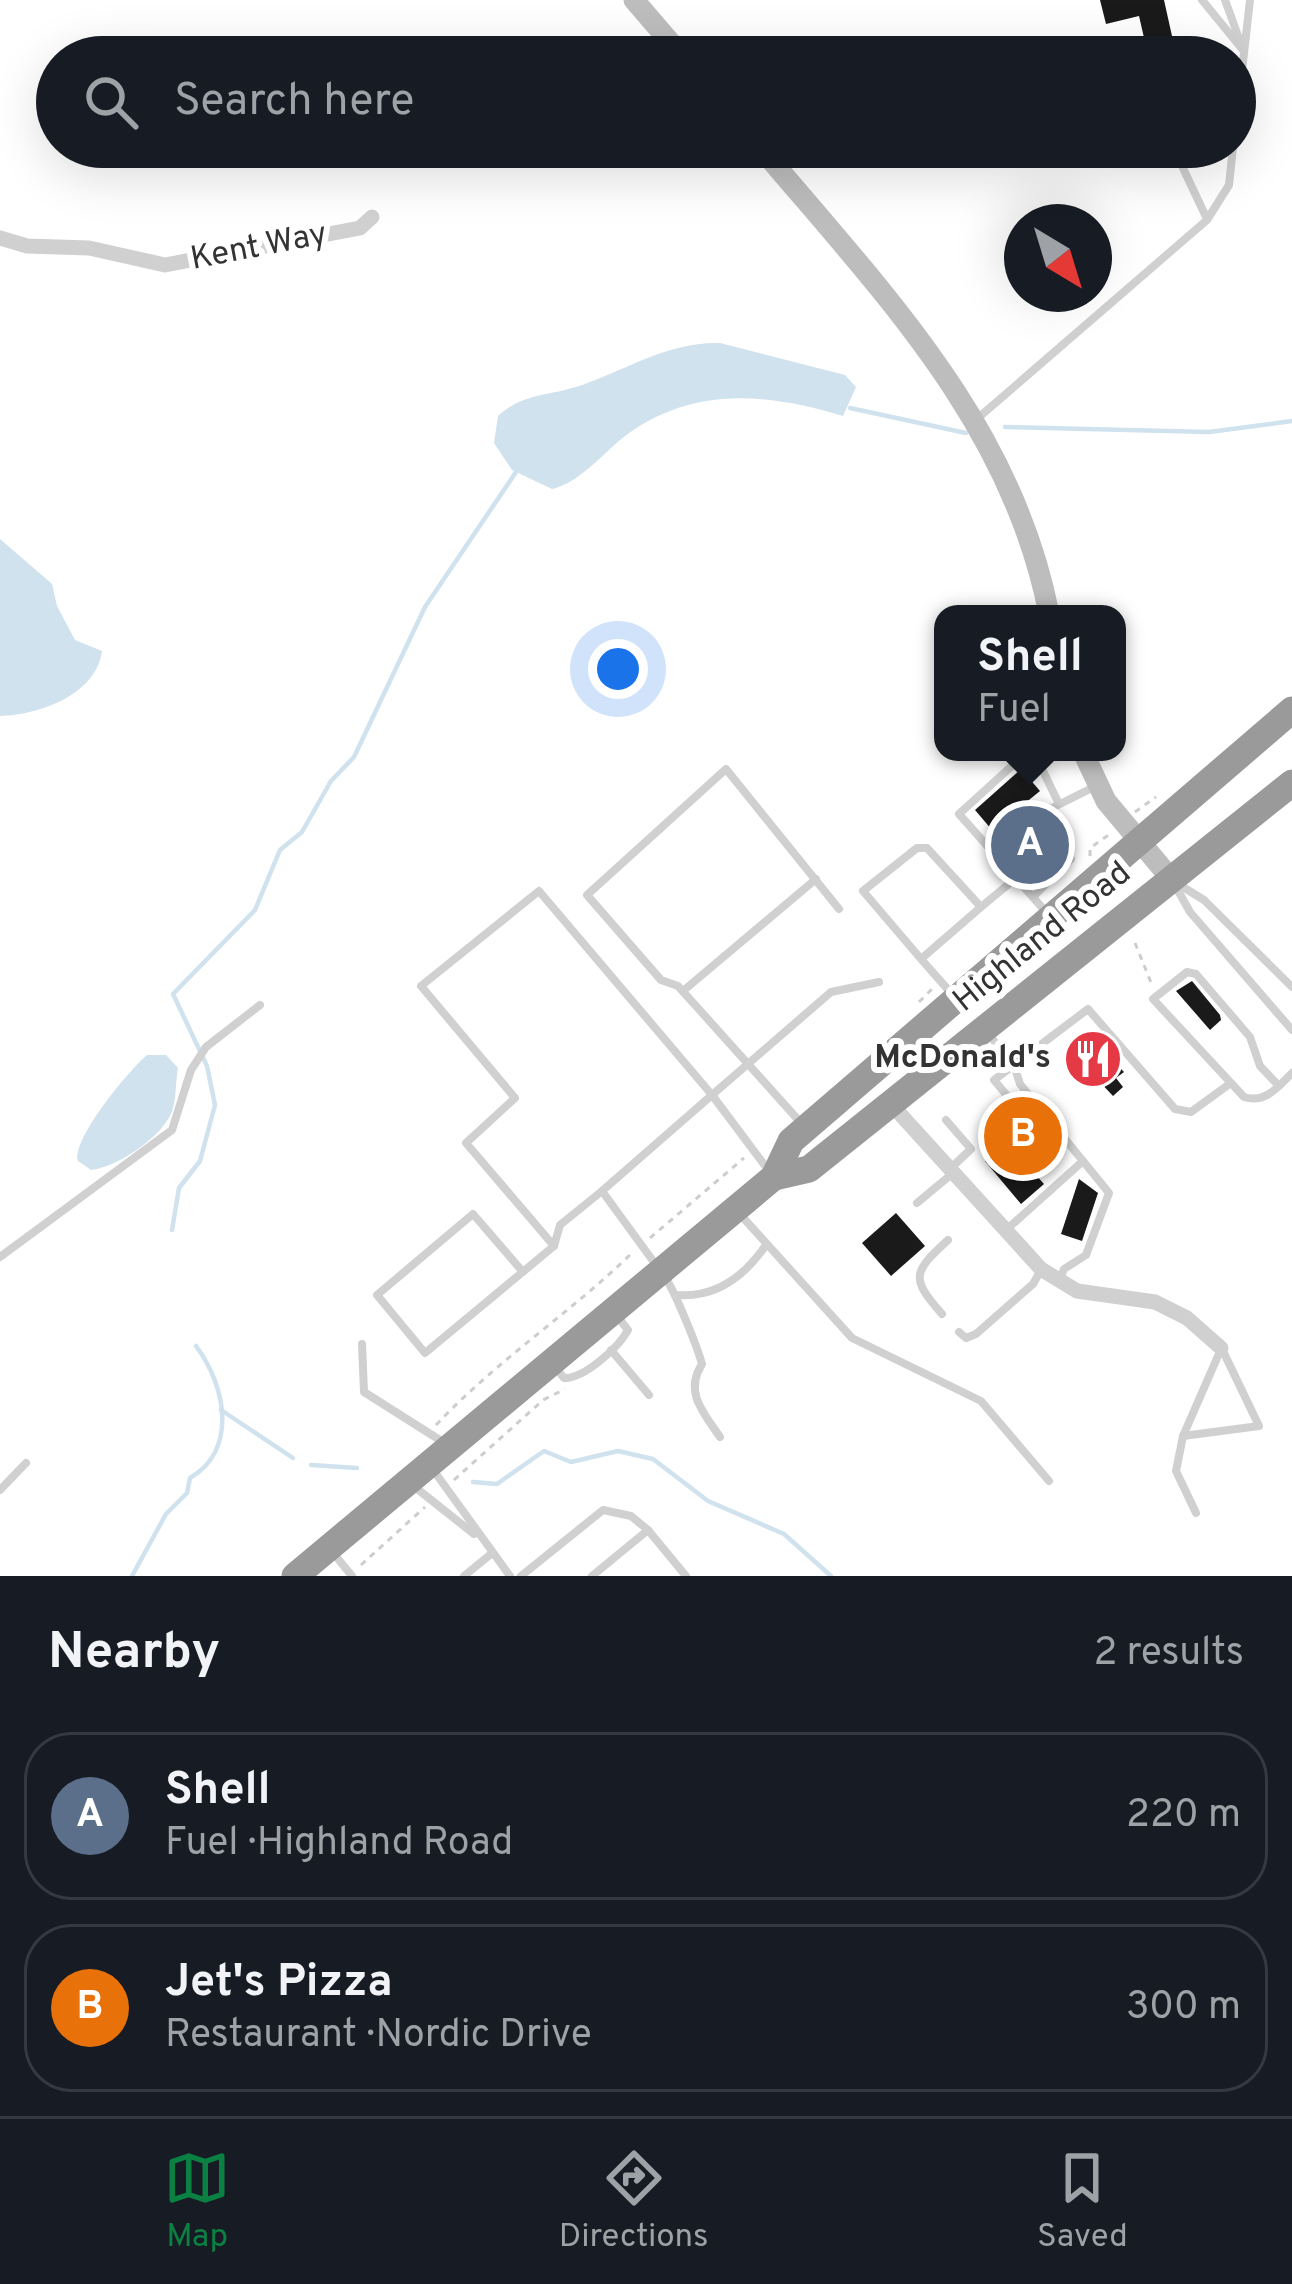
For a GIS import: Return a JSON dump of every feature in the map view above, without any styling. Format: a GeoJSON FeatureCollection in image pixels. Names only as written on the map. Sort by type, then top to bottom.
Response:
{"type":"FeatureCollection","features":[{"type":"Feature","properties":{"kind":"highway","name":"Highland Road"},"geometry":{"type":"LineString","coordinates":[[295,1576],[428,1463],[559,1371],[612,1310],[774,1177],[791,1141],[956,999],[1042,908],[1140,842],[1292,710]]}},
{"type":"Feature","properties":{"kind":"highway","name":"Highland Road"},"geometry":{"type":"LineString","coordinates":[[774,1177],[809,1169],[1292,783]]}},
{"type":"Feature","properties":{"kind":"highway"},"geometry":{"type":"LineString","coordinates":[[873,1071],[877,1095],[891,1105]]}},
{"type":"Feature","properties":{"kind":"main road"},"geometry":{"type":"LineString","coordinates":[[634,0],[665,36]]}},
{"type":"Feature","properties":{"kind":"main road"},"geometry":{"type":"LineString","coordinates":[[778,168],[923,342],[977,419],[1022,512],[1047,605]]}},
{"type":"Feature","properties":{"kind":"main road"},"geometry":{"type":"LineString","coordinates":[[1087,761],[1098,785],[1172,880]]}},
{"type":"Feature","properties":{"kind":"street","name":"Kent Way"},"geometry":{"type":"LineString","coordinates":[[0,238],[27,246],[88,248],[146,263],[188,264],[360,228],[372,217]]}},
{"type":"Feature","properties":{"kind":"street"},"geometry":{"type":"LineString","coordinates":[[891,1105],[1041,1270],[1104,1298],[1155,1302],[1187,1318],[1221,1348]]}},
{"type":"Feature","properties":{"kind":"lane"},"geometry":{"type":"LineString","coordinates":[[1202,0],[1232,36]]}},
{"type":"Feature","properties":{"kind":"lane"},"geometry":{"type":"LineString","coordinates":[[1225,0],[1238,36]]}},
{"type":"Feature","properties":{"kind":"lane"},"geometry":{"type":"LineString","coordinates":[[1246,36],[1250,0]]}},
{"type":"Feature","properties":{"kind":"lane"},"geometry":{"type":"LineString","coordinates":[[1183,168],[1207,220]]}},
{"type":"Feature","properties":{"kind":"lane"},"geometry":{"type":"LineString","coordinates":[[977,419],[1207,220],[1229,185],[1231,168]]}},
{"type":"Feature","properties":{"kind":"lane"},"geometry":{"type":"LineString","coordinates":[[1017,761],[959,814],[1042,908],[1071,859],[1049,814],[1098,785]]}},
{"type":"Feature","properties":{"kind":"lane"},"geometry":{"type":"LineString","coordinates":[[1036,761],[1060,804]]}},
{"type":"Feature","properties":{"kind":"lane"},"geometry":{"type":"LineString","coordinates":[[806,1129],[683,991],[661,980],[586,895],[726,769],[839,909]]}},
{"type":"Feature","properties":{"kind":"lane"},"geometry":{"type":"LineString","coordinates":[[956,999],[863,891],[917,848],[927,848],[981,907]]}},
{"type":"Feature","properties":{"kind":"lane"},"geometry":{"type":"LineString","coordinates":[[921,958],[1016,878]]}},
{"type":"Feature","properties":{"kind":"lane"},"geometry":{"type":"LineString","coordinates":[[683,991],[816,879]]}},
{"type":"Feature","properties":{"kind":"lane"},"geometry":{"type":"LineString","coordinates":[[1172,880],[1204,900],[1292,987]]}},
{"type":"Feature","properties":{"kind":"lane"},"geometry":{"type":"LineString","coordinates":[[1172,880],[1190,911],[1292,1030]]}},
{"type":"Feature","properties":{"kind":"lane"},"geometry":{"type":"LineString","coordinates":[[554,1246],[466,1143],[515,1098],[421,986],[539,891],[712,1095],[774,1177]]}},
{"type":"Feature","properties":{"kind":"lane"},"geometry":{"type":"LineString","coordinates":[[1279,1086],[1260,1066],[1250,1037],[1196,974],[1186,972],[1156,996],[1228,1085],[1255,1100],[1279,1086],[1292,1072]]}},
{"type":"Feature","properties":{"kind":"lane"},"geometry":{"type":"LineString","coordinates":[[523,1272],[473,1214],[377,1295],[425,1353],[523,1272],[554,1246],[560,1225],[831,992],[879,982]]}},
{"type":"Feature","properties":{"kind":"lane"},"geometry":{"type":"LineString","coordinates":[[0,1257],[172,1130],[191,1070],[206,1047],[260,1006]]}},
{"type":"Feature","properties":{"kind":"lane"},"geometry":{"type":"LineString","coordinates":[[1019,1109],[994,1081],[1088,1009],[1174,1109],[1191,1112],[1228,1085]]}},
{"type":"Feature","properties":{"kind":"lane"},"geometry":{"type":"LineString","coordinates":[[985,1030],[1014,1065],[1020,1084],[1109,1193],[1086,1255],[1064,1269],[1059,1281]]}},
{"type":"Feature","properties":{"kind":"lane"},"geometry":{"type":"LineString","coordinates":[[917,1203],[971,1149],[946,1120]]}},
{"type":"Feature","properties":{"kind":"lane"},"geometry":{"type":"LineString","coordinates":[[1005,1231],[1083,1161]]}},
{"type":"Feature","properties":{"kind":"lane"},"geometry":{"type":"LineString","coordinates":[[602,1191],[677,1294],[676,1310],[702,1364],[693,1378],[697,1403],[720,1437]]}},
{"type":"Feature","properties":{"kind":"lane"},"geometry":{"type":"LineString","coordinates":[[735,1209],[852,1339],[981,1401],[1049,1481]]}},
{"type":"Feature","properties":{"kind":"lane"},"geometry":{"type":"LineString","coordinates":[[943,1314],[920,1289],[918,1276],[922,1263],[948,1240]]}},
{"type":"Feature","properties":{"kind":"lane"},"geometry":{"type":"LineString","coordinates":[[677,1294],[712,1295],[755,1261],[766,1245]]}},
{"type":"Feature","properties":{"kind":"lane"},"geometry":{"type":"LineString","coordinates":[[959,1332],[966,1338],[976,1334],[1033,1284],[1041,1270]]}},
{"type":"Feature","properties":{"kind":"lane"},"geometry":{"type":"LineString","coordinates":[[559,1371],[611,1350],[628,1330],[612,1310]]}},
{"type":"Feature","properties":{"kind":"lane"},"geometry":{"type":"LineString","coordinates":[[362,1344],[364,1392],[428,1463],[510,1576]]}},
{"type":"Feature","properties":{"kind":"lane"},"geometry":{"type":"LineString","coordinates":[[1196,1513],[1176,1471],[1183,1436],[1221,1348]]}},
{"type":"Feature","properties":{"kind":"lane"},"geometry":{"type":"LineString","coordinates":[[1183,1436],[1259,1426],[1221,1348]]}},
{"type":"Feature","properties":{"kind":"lane"},"geometry":{"type":"LineString","coordinates":[[611,1350],[649,1396]]}},
{"type":"Feature","properties":{"kind":"lane"},"geometry":{"type":"LineString","coordinates":[[0,1490],[26,1463]]}},
{"type":"Feature","properties":{"kind":"lane"},"geometry":{"type":"LineString","coordinates":[[428,1463],[430,1503],[476,1535]]}},
{"type":"Feature","properties":{"kind":"lane"},"geometry":{"type":"LineString","coordinates":[[521,1576],[603,1510],[622,1513],[648,1530],[686,1576]]}},
{"type":"Feature","properties":{"kind":"lane"},"geometry":{"type":"LineString","coordinates":[[592,1576],[648,1530]]}},
{"type":"Feature","properties":{"kind":"lane"},"geometry":{"type":"LineString","coordinates":[[328,1548],[351,1575]]}},
{"type":"Feature","properties":{"kind":"lane"},"geometry":{"type":"LineString","coordinates":[[464,1576],[491,1554]]}},
{"type":"Feature","properties":{"kind":"path"},"geometry":{"type":"LineString","coordinates":[[1135,943],[1156,996]]}},
{"type":"Feature","properties":{"kind":"path"},"geometry":{"type":"LineString","coordinates":[[446,1487],[543,1400],[564,1392],[559,1371]]}},
{"type":"Feature","properties":{"kind":"path"},"geometry":{"type":"LineString","coordinates":[[351,1575],[430,1503]]}},
{"type":"Feature","properties":{"kind":"water"},"geometry":{"type":"Polygon","coordinates":[[[720,343],[845,375],[856,387],[843,416],[756,399],[700,402],[646,422],[580,475],[552,489],[512,470],[494,443],[498,416],[516,403],[576,387],[663,352],[720,343]]]}},
{"type":"Feature","properties":{"kind":"water"},"geometry":{"type":"Polygon","coordinates":[[[0,539],[52,584],[57,606],[75,640],[102,651],[89,680],[63,700],[32,712],[0,716],[0,539]]]}},
{"type":"Feature","properties":{"kind":"water"},"geometry":{"type":"Polygon","coordinates":[[[147,1055],[166,1055],[178,1068],[170,1116],[135,1151],[91,1170],[78,1161],[83,1138],[115,1090],[147,1055]]]}},
{"type":"Feature","properties":{"kind":"building"},"geometry":{"type":"Polygon","coordinates":[[[1100,0],[1164,0],[1172,36],[1144,36],[1139,16],[1106,24],[1100,0]]]}},
{"type":"Feature","properties":{"kind":"building"},"geometry":{"type":"Polygon","coordinates":[[[1021,769],[1040,791],[992,830],[975,810],[1021,769]]]}},
{"type":"Feature","properties":{"kind":"building"},"geometry":{"type":"Polygon","coordinates":[[[1192,981],[1220,1015],[1221,1020],[1210,1030],[1176,991],[1192,981]]]}},
{"type":"Feature","properties":{"kind":"building","name":"McDonald's"},"geometry":{"type":"Polygon","coordinates":[[[1084,1031],[1124,1072],[1116,1078],[1123,1087],[1113,1096],[1066,1046],[1084,1031]]]}},
{"type":"Feature","properties":{"kind":"building"},"geometry":{"type":"Polygon","coordinates":[[[1036,1119],[1063,1151],[1035,1174],[1044,1184],[1021,1204],[985,1161],[1036,1119]]]}},
{"type":"Feature","properties":{"kind":"building"},"geometry":{"type":"Polygon","coordinates":[[[1079,1179],[1098,1193],[1082,1241],[1061,1234],[1079,1179]]]}},
{"type":"Feature","properties":{"kind":"building"},"geometry":{"type":"Polygon","coordinates":[[[896,1213],[925,1246],[891,1276],[862,1243],[896,1213]]]}},
{"type":"Feature","properties":{"kind":"waterway"},"geometry":{"type":"LineString","coordinates":[[850,408],[966,433]]}},
{"type":"Feature","properties":{"kind":"waterway"},"geometry":{"type":"LineString","coordinates":[[1005,427],[1209,432],[1292,421]]}},
{"type":"Feature","properties":{"kind":"waterway"},"geometry":{"type":"LineString","coordinates":[[172,1230],[179,1188],[200,1161],[215,1105],[207,1066],[173,994],[255,910],[280,850],[302,832],[331,781],[354,757],[425,607],[516,472]]}},
{"type":"Feature","properties":{"kind":"waterway"},"geometry":{"type":"LineString","coordinates":[[132,1576],[166,1514],[187,1493],[190,1478],[205,1466],[221,1434],[220,1398],[196,1346]]}},
{"type":"Feature","properties":{"kind":"waterway"},"geometry":{"type":"LineString","coordinates":[[221,1410],[293,1458]]}},
{"type":"Feature","properties":{"kind":"waterway"},"geometry":{"type":"LineString","coordinates":[[473,1482],[497,1484],[544,1451],[571,1462],[618,1451],[653,1459],[708,1501],[784,1534],[831,1576]]}},
{"type":"Feature","properties":{"kind":"waterway"},"geometry":{"type":"LineString","coordinates":[[311,1465],[357,1468]]}},
{"type":"Feature","properties":{"kind":"place","name":"Shell"},"geometry":{"type":"Point","coordinates":[1030,845]}},
{"type":"Feature","properties":{"kind":"place","name":"McDonald's"},"geometry":{"type":"Point","coordinates":[1093,1059]}},
{"type":"Feature","properties":{"kind":"place","name":"Jet's Pizza"},"geometry":{"type":"Point","coordinates":[1023,1136]}}]}
